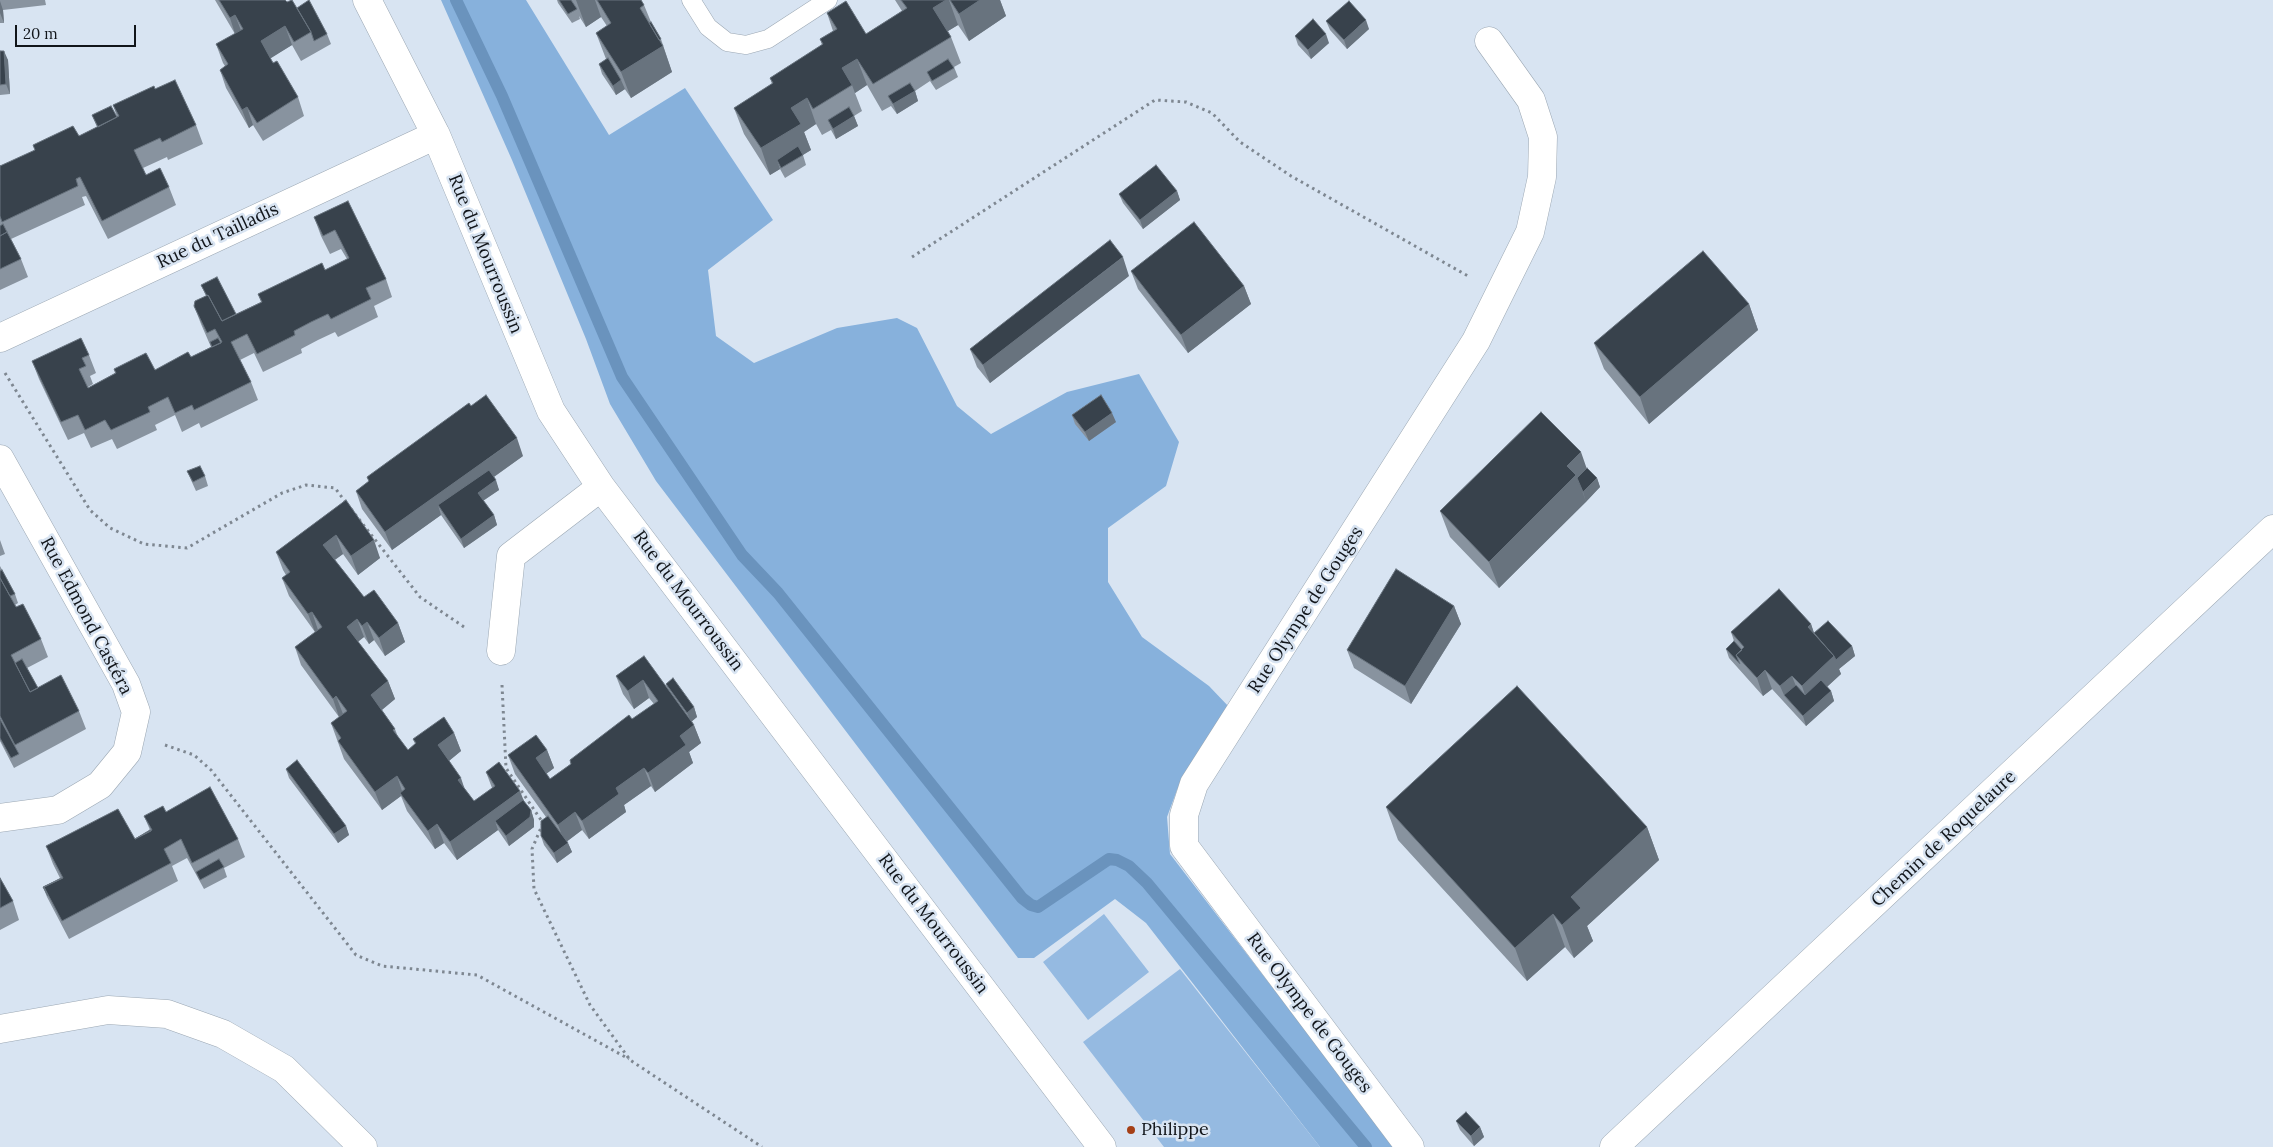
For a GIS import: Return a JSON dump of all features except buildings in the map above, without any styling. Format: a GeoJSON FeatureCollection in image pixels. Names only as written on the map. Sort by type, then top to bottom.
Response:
{"type":"FeatureCollection","features":[{"type":"Feature","properties":{"kind":"street","name":"Rue du Mourroussin"},"geometry":{"type":"LineString","coordinates":[[367,0],[436,135],[551,411],[600,487],[1102,1147]]}},
{"type":"Feature","properties":{"kind":"street","name":"Rue Olympe de Gouges"},"geometry":{"type":"LineString","coordinates":[[1410,1147],[1184,846],[1184,815],[1194,784],[1466,358],[1530,232],[1542,177],[1543,137],[1531,100],[1490,41]]}},
{"type":"Feature","properties":{"kind":"street","name":"Rue du Tailladis"},"geometry":{"type":"LineString","coordinates":[[0,338],[436,135]]}},
{"type":"Feature","properties":{"kind":"street","name":"Rue Edmond Castéra"},"geometry":{"type":"LineString","coordinates":[[0,459],[126,684],[136,712],[127,752],[100,785],[58,810],[0,818]]}},
{"type":"Feature","properties":{"kind":"street"},"geometry":{"type":"LineString","coordinates":[[501,651],[511,556],[600,487]]}},
{"type":"Feature","properties":{"kind":"street","name":"Chemin de Roquelaure"},"geometry":{"type":"LineString","coordinates":[[1614,1147],[2273,530]]}},
{"type":"Feature","properties":{"kind":"street"},"geometry":{"type":"LineString","coordinates":[[0,1029],[108,1010],[167,1014],[223,1034],[284,1069],[363,1147]]}},
{"type":"Feature","properties":{"kind":"lane"},"geometry":{"type":"LineString","coordinates":[[691,0],[708,27],[727,42],[746,45],[768,39],[828,0]]}},
{"type":"Feature","properties":{"kind":"path"},"geometry":{"type":"LineString","coordinates":[[912,257],[1155,100],[1163,100],[1186,102],[1212,113],[1240,142],[1291,176],[1500,294]]}},
{"type":"Feature","properties":{"kind":"path"},"geometry":{"type":"LineString","coordinates":[[0,370],[5,373],[90,510],[110,528],[144,544],[187,548],[282,493],[306,484],[335,488],[420,597],[501,651],[506,768],[543,823],[532,849],[534,889],[590,1005],[630,1060]]}},
{"type":"Feature","properties":{"kind":"path"},"geometry":{"type":"LineString","coordinates":[[131,733],[194,755],[211,770],[356,955],[382,966],[477,975],[630,1060],[762,1147]]}},
{"type":"Feature","properties":{"kind":"shaded area"},"geometry":{"type":"Polygon","coordinates":[[[441,0],[526,0],[609,135],[685,88],[773,220],[708,270],[716,336],[754,363],[837,328],[897,318],[917,328],[957,406],[991,434],[1067,392],[1139,374],[1179,442],[1166,486],[1108,528],[1108,582],[1142,637],[1209,686],[1230,708],[1214,729],[1177,790],[1167,817],[1170,854],[1395,1147],[1320,1147],[1146,923],[1115,899],[1034,958],[1018,958],[656,481],[610,404],[586,339],[512,160],[441,0]]]}},
{"type":"Feature","properties":{"kind":"shaded area"},"geometry":{"type":"Polygon","coordinates":[[[1104,914],[1149,972],[1088,1020],[1043,962],[1104,914]]]}},
{"type":"Feature","properties":{"kind":"shaded area"},"geometry":{"type":"Polygon","coordinates":[[[1180,969],[1320,1147],[1164,1147],[1083,1042],[1180,969]]]}},
{"type":"Feature","properties":{"kind":"waterway"},"geometry":{"type":"LineString","coordinates":[[456,0],[502,96],[622,377],[742,555],[778,593],[1022,898],[1031,905],[1038,907],[1109,859],[1117,860],[1129,866],[1147,883],[1366,1147]]}},
{"type":"Feature","properties":{"kind":"place","name":"Philippe"},"geometry":{"type":"Point","coordinates":[1131,1130]}}]}
